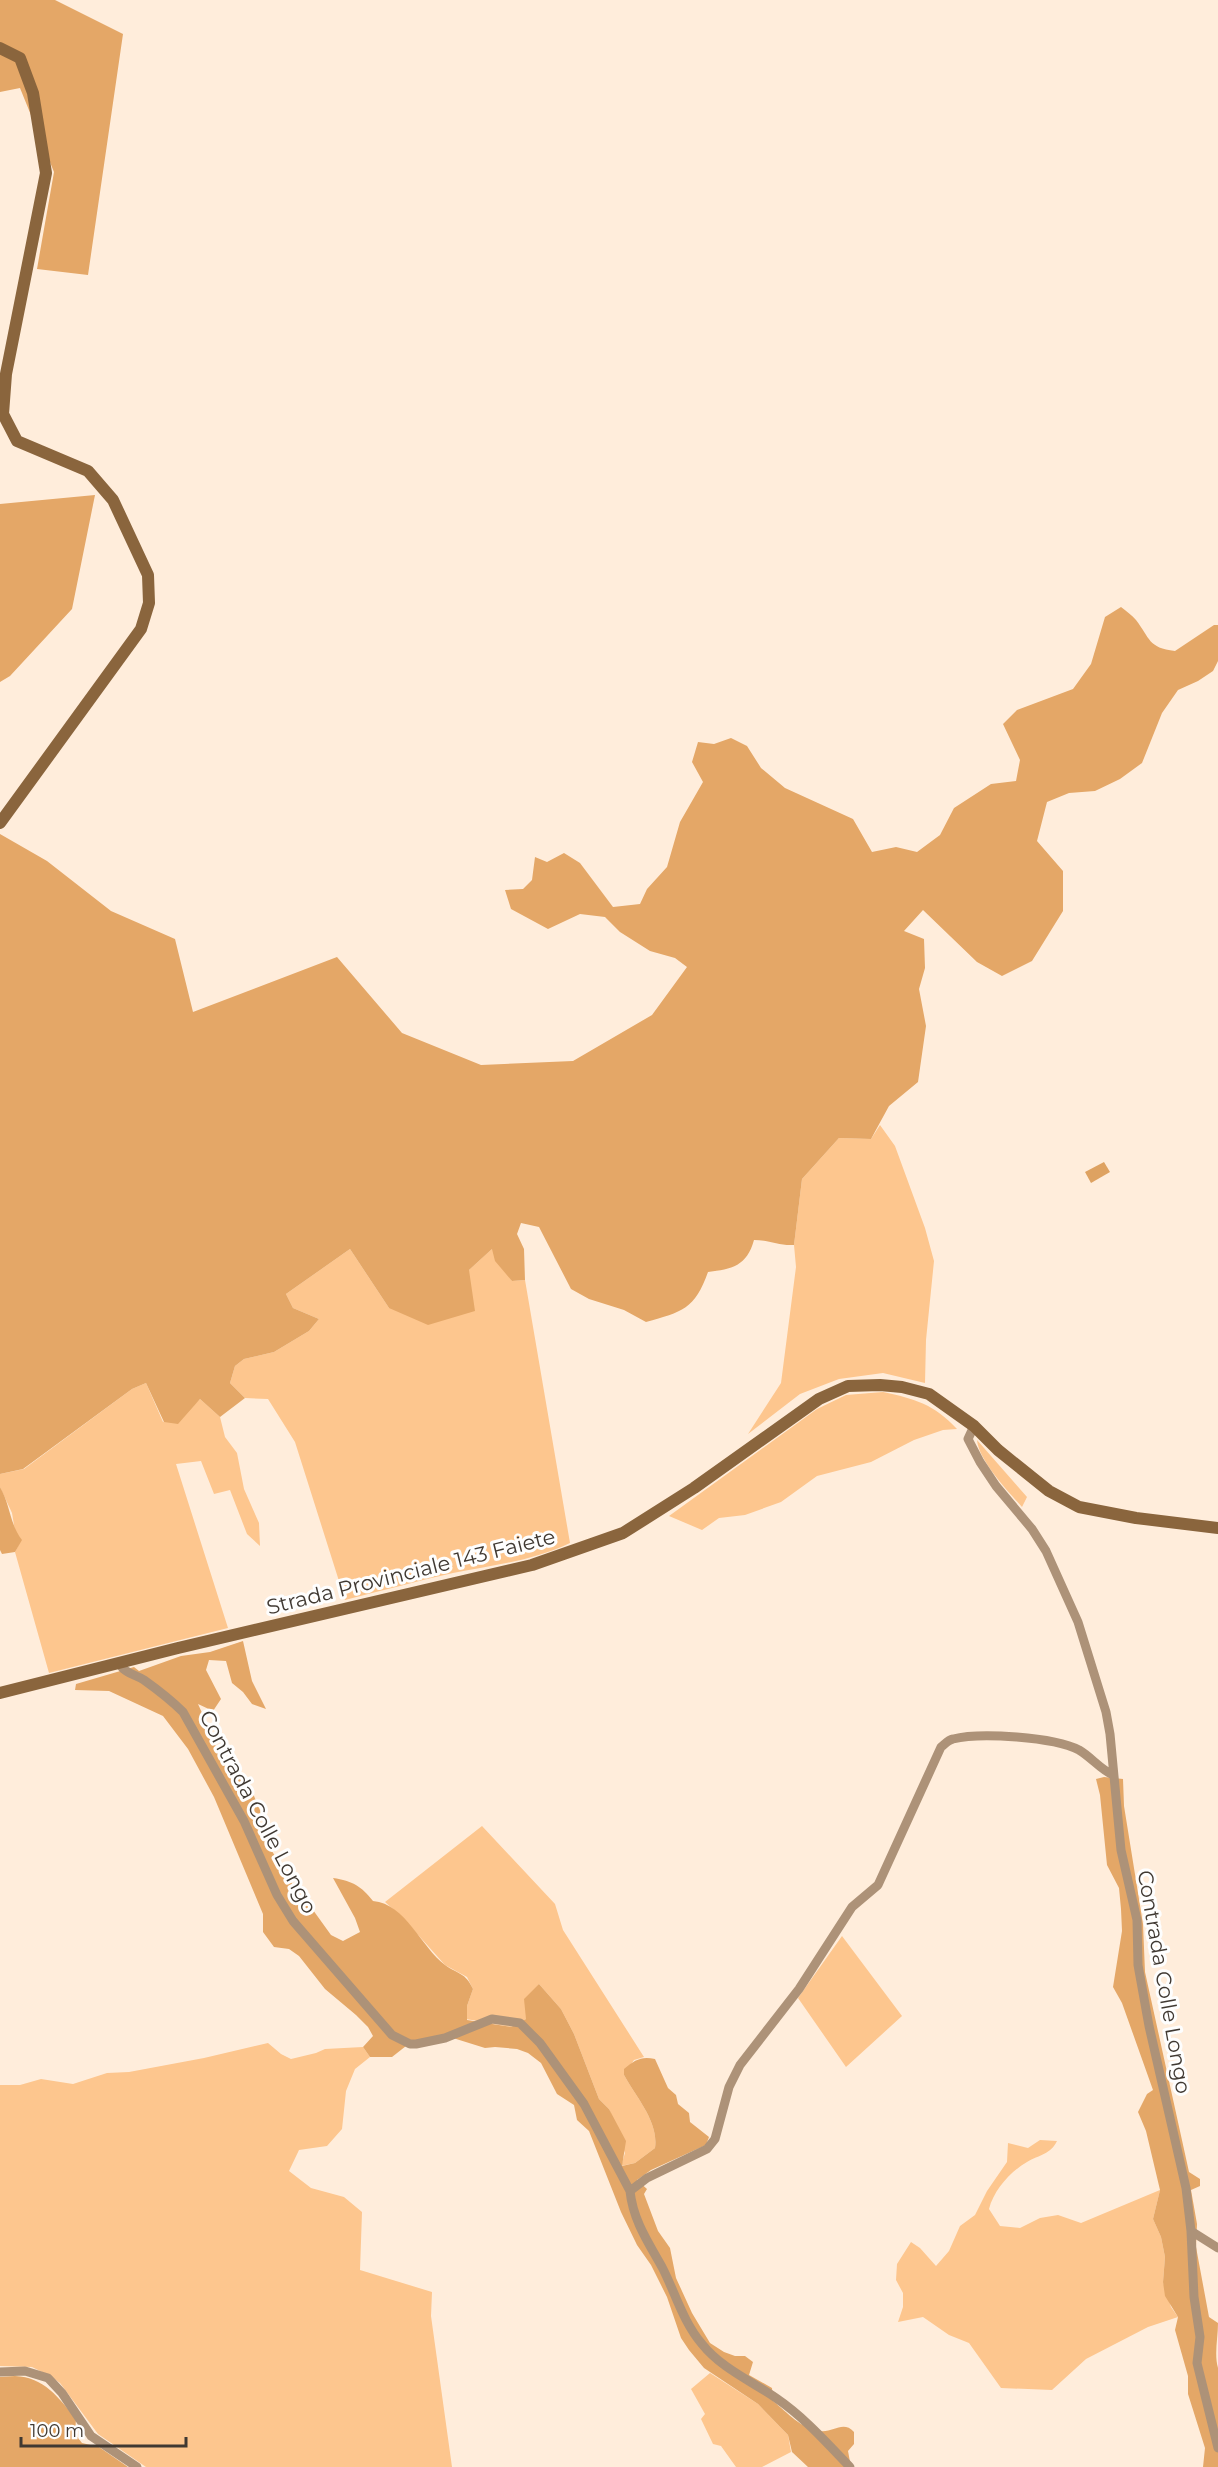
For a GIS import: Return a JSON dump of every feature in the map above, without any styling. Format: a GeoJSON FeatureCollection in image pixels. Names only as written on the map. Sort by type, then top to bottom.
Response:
{"type":"FeatureCollection","features":[{"type":"Feature","properties":{"kind":"main road"},"geometry":{"type":"LineString","coordinates":[[0,48],[20,58],[33,93],[46,173],[6,374],[3,414],[17,441],[88,471],[112,500],[148,575],[149,603],[141,629],[0,823]]}},
{"type":"Feature","properties":{"kind":"main road","name":"Strada Provinciale 143 Faiete"},"geometry":{"type":"LineString","coordinates":[[0,1693],[120,1665],[178,1648],[532,1565],[623,1533],[694,1488],[819,1399],[848,1386],[902,1387],[929,1394],[974,1426],[998,1450],[1049,1491],[1079,1507],[1136,1518],[1218,1528]]}},
{"type":"Feature","properties":{"kind":"street","name":"Contrada Colle Longo"},"geometry":{"type":"LineString","coordinates":[[974,1426],[968,1439],[980,1462],[1046,1551],[1070,1600],[1106,1712],[1121,1850],[1137,1920],[1138,1965],[1149,2026],[1186,2188],[1191,2231],[1193,2288],[1200,2337],[1197,2363],[1218,2448]]}},
{"type":"Feature","properties":{"kind":"street","name":"Contrada Colle Longo"},"geometry":{"type":"LineString","coordinates":[[120,1665],[125,1671],[141,1678],[171,1700],[183,1712],[244,1821],[277,1895],[293,1921],[392,2035],[410,2044],[416,2044],[445,2037],[492,2019],[520,2023],[540,2043],[584,2104],[630,2191],[632,2209],[673,2288],[688,2326],[703,2345],[726,2366],[777,2399],[807,2423],[850,2467]]}},
{"type":"Feature","properties":{"kind":"street"},"geometry":{"type":"LineString","coordinates":[[630,2191],[647,2178],[707,2149],[715,2139],[729,2087],[740,2065],[800,1989],[852,1907],[878,1885],[941,1747],[950,1740],[969,1737],[1017,1738],[1064,1744],[1079,1750],[1104,1771],[1113,1774]]}},
{"type":"Feature","properties":{"kind":"street"},"geometry":{"type":"LineString","coordinates":[[1191,2231],[1218,2248]]}},
{"type":"Feature","properties":{"kind":"street"},"geometry":{"type":"LineString","coordinates":[[0,2372],[25,2371],[48,2378],[62,2393],[91,2436],[137,2467]]}},
{"type":"Feature","properties":{"kind":"shaded area"},"geometry":{"type":"Polygon","coordinates":[[[0,0],[55,0],[123,34],[88,275],[37,269],[54,172],[20,88],[0,92],[0,0]]]}},
{"type":"Feature","properties":{"kind":"shaded area"},"geometry":{"type":"Polygon","coordinates":[[[95,495],[72,609],[10,676],[0,682],[0,504],[95,495]]]}},
{"type":"Feature","properties":{"kind":"shaded area"},"geometry":{"type":"Polygon","coordinates":[[[1121,607],[1134,618],[1154,645],[1166,650],[1175,651],[1214,625],[1218,625],[1218,661],[1213,671],[1178,690],[1162,713],[1142,763],[1120,779],[1095,791],[1069,793],[1047,802],[1037,841],[1063,871],[1063,911],[1032,961],[1002,976],[977,962],[923,910],[904,931],[924,939],[925,968],[919,989],[926,1026],[918,1082],[889,1106],[871,1139],[839,1138],[802,1179],[794,1245],[754,1240],[743,1261],[731,1267],[708,1272],[698,1294],[686,1307],[678,1312],[646,1322],[624,1310],[589,1299],[571,1289],[539,1227],[521,1223],[517,1234],[524,1249],[525,1280],[512,1281],[495,1261],[492,1249],[469,1270],[475,1311],[428,1325],[389,1308],[350,1249],[286,1294],[293,1308],[319,1319],[309,1331],[274,1352],[244,1359],[235,1366],[230,1383],[245,1398],[220,1417],[200,1399],[178,1424],[164,1422],[146,1383],[132,1389],[23,1469],[0,1474],[0,834],[47,861],[111,911],[175,939],[193,1012],[337,957],[402,1033],[481,1065],[573,1061],[652,1015],[687,967],[675,958],[650,951],[620,932],[605,917],[580,914],[548,929],[511,909],[505,890],[523,889],[532,880],[535,857],[547,862],[564,853],[580,863],[613,907],[640,904],[647,889],[667,867],[680,822],[703,782],[692,762],[698,742],[714,744],[731,738],[747,746],[761,768],[785,788],[853,819],[872,852],[896,847],[917,852],[940,835],[954,808],[991,784],[1016,781],[1020,760],[1003,724],[1017,710],[1073,689],[1091,664],[1105,617],[1121,607]]]}},
{"type":"Feature","properties":{"kind":"shaded area"},"geometry":{"type":"Polygon","coordinates":[[[880,1125],[895,1146],[925,1228],[934,1261],[926,1340],[925,1383],[883,1373],[839,1379],[800,1394],[748,1434],[781,1383],[796,1267],[794,1245],[802,1179],[839,1138],[871,1139],[880,1125]]]}},
{"type":"Feature","properties":{"kind":"shaded area"},"geometry":{"type":"Polygon","coordinates":[[[1104,1162],[1110,1172],[1091,1183],[1085,1172],[1104,1162]]]}},
{"type":"Feature","properties":{"kind":"shaded area"},"geometry":{"type":"Polygon","coordinates":[[[493,1248],[512,1281],[525,1280],[570,1543],[513,1562],[440,1576],[345,1600],[295,1442],[268,1399],[245,1398],[230,1383],[235,1366],[244,1359],[274,1352],[309,1331],[319,1319],[293,1308],[286,1294],[350,1249],[389,1308],[469,1270],[493,1248]]]}},
{"type":"Feature","properties":{"kind":"shaded area"},"geometry":{"type":"Polygon","coordinates":[[[146,1383],[163,1422],[187,1411],[200,1399],[220,1417],[225,1437],[237,1453],[244,1489],[259,1523],[260,1546],[247,1534],[230,1490],[214,1494],[201,1461],[176,1464],[228,1628],[49,1673],[15,1552],[21,1540],[15,1531],[12,1513],[0,1487],[0,1474],[24,1469],[132,1389],[146,1383]]]}},
{"type":"Feature","properties":{"kind":"shaded area"},"geometry":{"type":"Polygon","coordinates":[[[883,1392],[905,1397],[932,1408],[957,1429],[943,1430],[914,1440],[871,1462],[817,1476],[781,1502],[745,1515],[719,1518],[702,1530],[669,1516],[817,1409],[846,1395],[883,1392]]]}},
{"type":"Feature","properties":{"kind":"shaded area"},"geometry":{"type":"Polygon","coordinates":[[[977,1440],[1027,1497],[1022,1507],[988,1466],[977,1440]]]}},
{"type":"Feature","properties":{"kind":"shaded area"},"geometry":{"type":"Polygon","coordinates":[[[0,1487],[15,1528],[22,1540],[15,1552],[2,1554],[0,1550],[0,1487]]]}},
{"type":"Feature","properties":{"kind":"shaded area"},"geometry":{"type":"Polygon","coordinates":[[[243,1641],[252,1681],[266,1709],[252,1704],[232,1683],[226,1661],[209,1660],[206,1670],[221,1699],[213,1711],[198,1704],[223,1759],[238,1777],[249,1784],[262,1815],[260,1822],[267,1843],[302,1900],[313,1910],[331,1935],[343,1941],[360,1932],[333,1878],[356,1885],[373,1901],[395,1910],[436,1957],[470,1983],[473,1989],[467,2006],[467,2020],[511,2027],[526,2019],[524,1999],[539,1984],[561,2009],[574,2034],[599,2099],[609,2109],[626,2141],[622,2166],[635,2163],[655,2148],[654,2129],[646,2110],[624,2075],[624,2069],[638,2059],[655,2059],[668,2088],[676,2095],[678,2104],[689,2113],[690,2122],[709,2137],[706,2145],[651,2170],[637,2180],[647,2189],[644,2194],[658,2231],[670,2248],[676,2278],[692,2313],[710,2343],[724,2352],[735,2356],[745,2356],[753,2362],[749,2375],[772,2388],[773,2401],[795,2420],[813,2430],[825,2431],[846,2427],[854,2432],[854,2444],[848,2451],[851,2467],[808,2467],[792,2452],[788,2435],[758,2404],[704,2368],[689,2350],[681,2338],[667,2297],[621,2212],[589,2131],[577,2120],[574,2105],[557,2094],[541,2063],[528,2053],[517,2049],[485,2048],[453,2038],[406,2046],[392,2057],[370,2057],[363,2047],[373,2036],[368,2027],[325,1989],[299,1956],[289,1949],[274,1947],[263,1932],[263,1914],[214,1797],[188,1749],[163,1716],[109,1691],[75,1690],[76,1684],[134,1667],[139,1671],[181,1656],[210,1652],[243,1641]]]}},
{"type":"Feature","properties":{"kind":"shaded area"},"geometry":{"type":"Polygon","coordinates":[[[1104,1777],[1123,1779],[1124,1806],[1143,1924],[1145,1972],[1189,2172],[1200,2179],[1200,2186],[1191,2190],[1197,2224],[1196,2247],[1209,2317],[1218,2323],[1216,2352],[1218,2467],[1203,2467],[1205,2448],[1188,2394],[1188,2376],[1175,2330],[1178,2317],[1165,2296],[1163,2282],[1165,2257],[1161,2237],[1153,2219],[1160,2190],[1146,2131],[1138,2112],[1147,2094],[1153,2090],[1122,2003],[1113,1987],[1122,1931],[1119,1888],[1107,1865],[1100,1795],[1096,1779],[1104,1777]]]}},
{"type":"Feature","properties":{"kind":"shaded area"},"geometry":{"type":"Polygon","coordinates":[[[482,1826],[555,1904],[563,1930],[644,2057],[634,2060],[624,2075],[650,2119],[654,2129],[655,2148],[635,2163],[621,2166],[625,2153],[609,2109],[599,2099],[574,2034],[561,2009],[539,1984],[526,2019],[511,2027],[466,2019],[467,2006],[473,1989],[467,1977],[445,1965],[403,1918],[385,1902],[482,1826]]]}},
{"type":"Feature","properties":{"kind":"shaded area"},"geometry":{"type":"Polygon","coordinates":[[[842,1936],[902,2016],[846,2067],[798,1998],[842,1936]]]}},
{"type":"Feature","properties":{"kind":"shaded area"},"geometry":{"type":"Polygon","coordinates":[[[268,2043],[291,2059],[325,2049],[363,2047],[370,2057],[355,2069],[346,2091],[342,2129],[327,2146],[299,2150],[289,2171],[311,2188],[344,2197],[362,2212],[360,2270],[432,2292],[431,2316],[452,2467],[146,2467],[98,2434],[60,2383],[50,2376],[32,2367],[0,2366],[0,2085],[20,2085],[41,2079],[73,2084],[107,2073],[129,2072],[268,2043]]]}},
{"type":"Feature","properties":{"kind":"shaded area"},"geometry":{"type":"Polygon","coordinates":[[[1040,2140],[1057,2141],[1048,2152],[1027,2162],[1003,2182],[991,2202],[989,2209],[1000,2226],[1020,2228],[1040,2218],[1058,2215],[1081,2223],[1160,2190],[1153,2219],[1161,2237],[1165,2257],[1163,2282],[1171,2307],[1178,2317],[1148,2327],[1086,2359],[1052,2390],[1001,2388],[969,2343],[949,2335],[923,2317],[898,2322],[903,2307],[903,2293],[896,2280],[897,2264],[911,2242],[920,2248],[936,2266],[949,2251],[960,2226],[975,2215],[987,2191],[1007,2162],[1008,2143],[1028,2148],[1040,2140]]]}},
{"type":"Feature","properties":{"kind":"shaded area"},"geometry":{"type":"Polygon","coordinates":[[[710,2373],[758,2404],[788,2435],[791,2452],[762,2467],[736,2467],[721,2446],[713,2444],[701,2419],[705,2414],[691,2389],[710,2373]]]}},
{"type":"Feature","properties":{"kind":"shaded area"},"geometry":{"type":"Polygon","coordinates":[[[15,2376],[34,2380],[50,2390],[76,2419],[75,2434],[82,2443],[99,2447],[128,2467],[0,2467],[0,2377],[15,2376]]]}}]}
